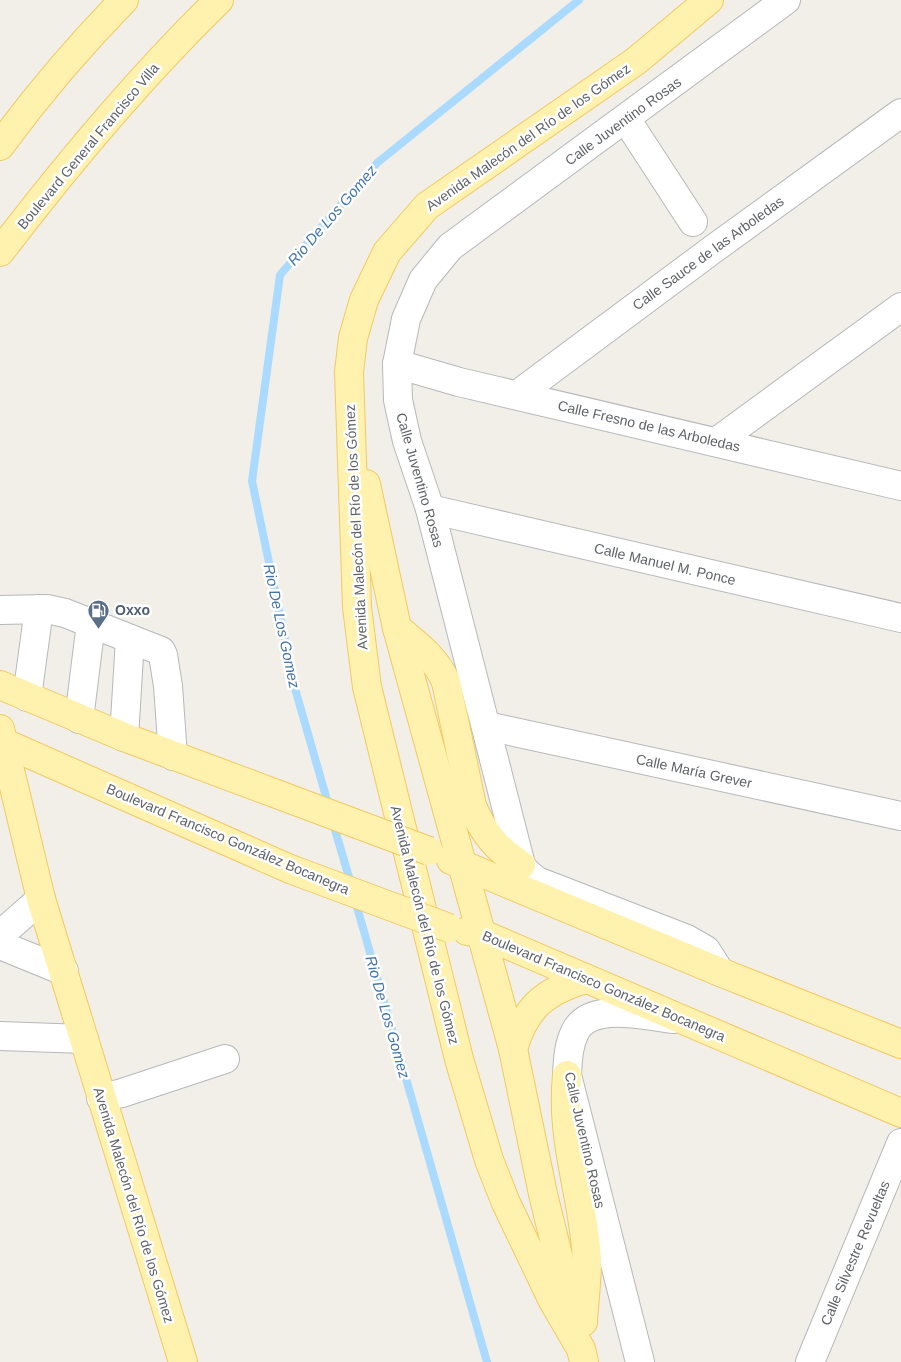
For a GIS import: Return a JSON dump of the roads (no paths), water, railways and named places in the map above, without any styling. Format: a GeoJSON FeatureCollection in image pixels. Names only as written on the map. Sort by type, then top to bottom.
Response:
{"type":"FeatureCollection","features":[{"type":"Feature","properties":{"kind":"main road"},"geometry":{"type":"LineString","coordinates":[[0,146],[29,106],[65,63],[124,0]]}},
{"type":"Feature","properties":{"kind":"main road","name":"Boulevard General Francisco Villa"},"geometry":{"type":"LineString","coordinates":[[0,252],[60,174],[123,101],[219,0]]}},
{"type":"Feature","properties":{"kind":"main road","name":"Avenida Malecón del Río de los Gómez"},"geometry":{"type":"LineString","coordinates":[[583,1355],[553,1301],[506,1203],[486,1151],[459,1059],[367,687],[357,607],[349,372],[353,338],[364,300],[387,252],[428,206],[636,61],[709,0]]}},
{"type":"Feature","properties":{"kind":"main road"},"geometry":{"type":"LineString","coordinates":[[351,416],[397,628],[512,1049],[543,1194],[583,1355]]}},
{"type":"Feature","properties":{"kind":"main road"},"geometry":{"type":"LineString","coordinates":[[397,628],[432,659],[441,670],[446,682],[472,806],[480,824],[491,841],[521,865]]}},
{"type":"Feature","properties":{"kind":"main road"},"geometry":{"type":"LineString","coordinates":[[0,685],[173,756],[429,851],[720,972],[901,1044]]}},
{"type":"Feature","properties":{"kind":"main road","name":"Avenida Malecón del Río de los Gómez"},"geometry":{"type":"LineString","coordinates":[[1,738],[41,899],[182,1362]]}},
{"type":"Feature","properties":{"kind":"main road","name":"Boulevard Francisco González Bocanegra"},"geometry":{"type":"LineString","coordinates":[[1,738],[290,869],[449,928],[480,933],[901,1113]]}},
{"type":"Feature","properties":{"kind":"main road"},"geometry":{"type":"LineString","coordinates":[[512,1049],[524,1019],[538,1003],[562,988],[586,979]]}},
{"type":"Feature","properties":{"kind":"main road"},"geometry":{"type":"LineString","coordinates":[[568,1075],[565,1098],[567,1129],[587,1262],[583,1355]]}},
{"type":"Feature","properties":{"kind":"street","name":"Calle Juventino Rosas"},"geometry":{"type":"LineString","coordinates":[[521,865],[430,509],[407,441],[398,400],[397,364],[406,319],[423,280],[450,247],[786,0]]}},
{"type":"Feature","properties":{"kind":"street","name":"Calle Sauce de las Arboledas"},"geometry":{"type":"LineString","coordinates":[[517,395],[901,113]]}},
{"type":"Feature","properties":{"kind":"street"},"geometry":{"type":"LineString","coordinates":[[626,119],[694,222]]}},
{"type":"Feature","properties":{"kind":"street"},"geometry":{"type":"LineString","coordinates":[[716,442],[901,307]]}},
{"type":"Feature","properties":{"kind":"street","name":"Calle Fresno de las Arboledas"},"geometry":{"type":"LineString","coordinates":[[397,364],[459,382],[901,486]]}},
{"type":"Feature","properties":{"kind":"street","name":"Calle Manuel M. Ponce"},"geometry":{"type":"LineString","coordinates":[[430,509],[901,618]]}},
{"type":"Feature","properties":{"kind":"street"},"geometry":{"type":"LineString","coordinates":[[27,697],[38,609]]}},
{"type":"Feature","properties":{"kind":"street"},"geometry":{"type":"LineString","coordinates":[[0,610],[47,609],[65,613],[161,652],[168,686],[173,756]]}},
{"type":"Feature","properties":{"kind":"street"},"geometry":{"type":"LineString","coordinates":[[79,719],[91,623]]}},
{"type":"Feature","properties":{"kind":"street"},"geometry":{"type":"LineString","coordinates":[[124,737],[130,639]]}},
{"type":"Feature","properties":{"kind":"street","name":"Calle María Grever"},"geometry":{"type":"LineString","coordinates":[[486,726],[901,816]]}},
{"type":"Feature","properties":{"kind":"street"},"geometry":{"type":"LineString","coordinates":[[521,865],[537,881],[687,939],[706,950],[720,972]]}},
{"type":"Feature","properties":{"kind":"street"},"geometry":{"type":"LineString","coordinates":[[0,935],[41,899]]}},
{"type":"Feature","properties":{"kind":"street"},"geometry":{"type":"LineString","coordinates":[[0,945],[64,972]]}},
{"type":"Feature","properties":{"kind":"street","name":"Calle Juventino Rosas"},"geometry":{"type":"LineString","coordinates":[[640,1362],[568,1075],[569,1052],[575,1031],[590,1017],[610,1012],[685,1020]]}},
{"type":"Feature","properties":{"kind":"street"},"geometry":{"type":"LineString","coordinates":[[0,1036],[84,1039]]}},
{"type":"Feature","properties":{"kind":"street"},"geometry":{"type":"LineString","coordinates":[[101,1098],[122,1093],[225,1058]]}},
{"type":"Feature","properties":{"kind":"street","name":"Calle Silvestre Revueltas"},"geometry":{"type":"LineString","coordinates":[[810,1362],[901,1143]]}},
{"type":"Feature","properties":{"kind":"waterway","name":"Rio De Los Gomez"},"geometry":{"type":"LineString","coordinates":[[329,807],[296,692],[252,481],[280,275],[377,163],[579,0]]}},
{"type":"Feature","properties":{"kind":"waterway","name":"Rio De Los Gomez"},"geometry":{"type":"LineString","coordinates":[[333,823],[351,884]]}},
{"type":"Feature","properties":{"kind":"waterway","name":"Rio De Los Gomez"},"geometry":{"type":"LineString","coordinates":[[355,900],[487,1362]]}},
{"type":"Feature","properties":{"kind":"place","name":"Oxxo"},"geometry":{"type":"Point","coordinates":[99,629]}}]}
